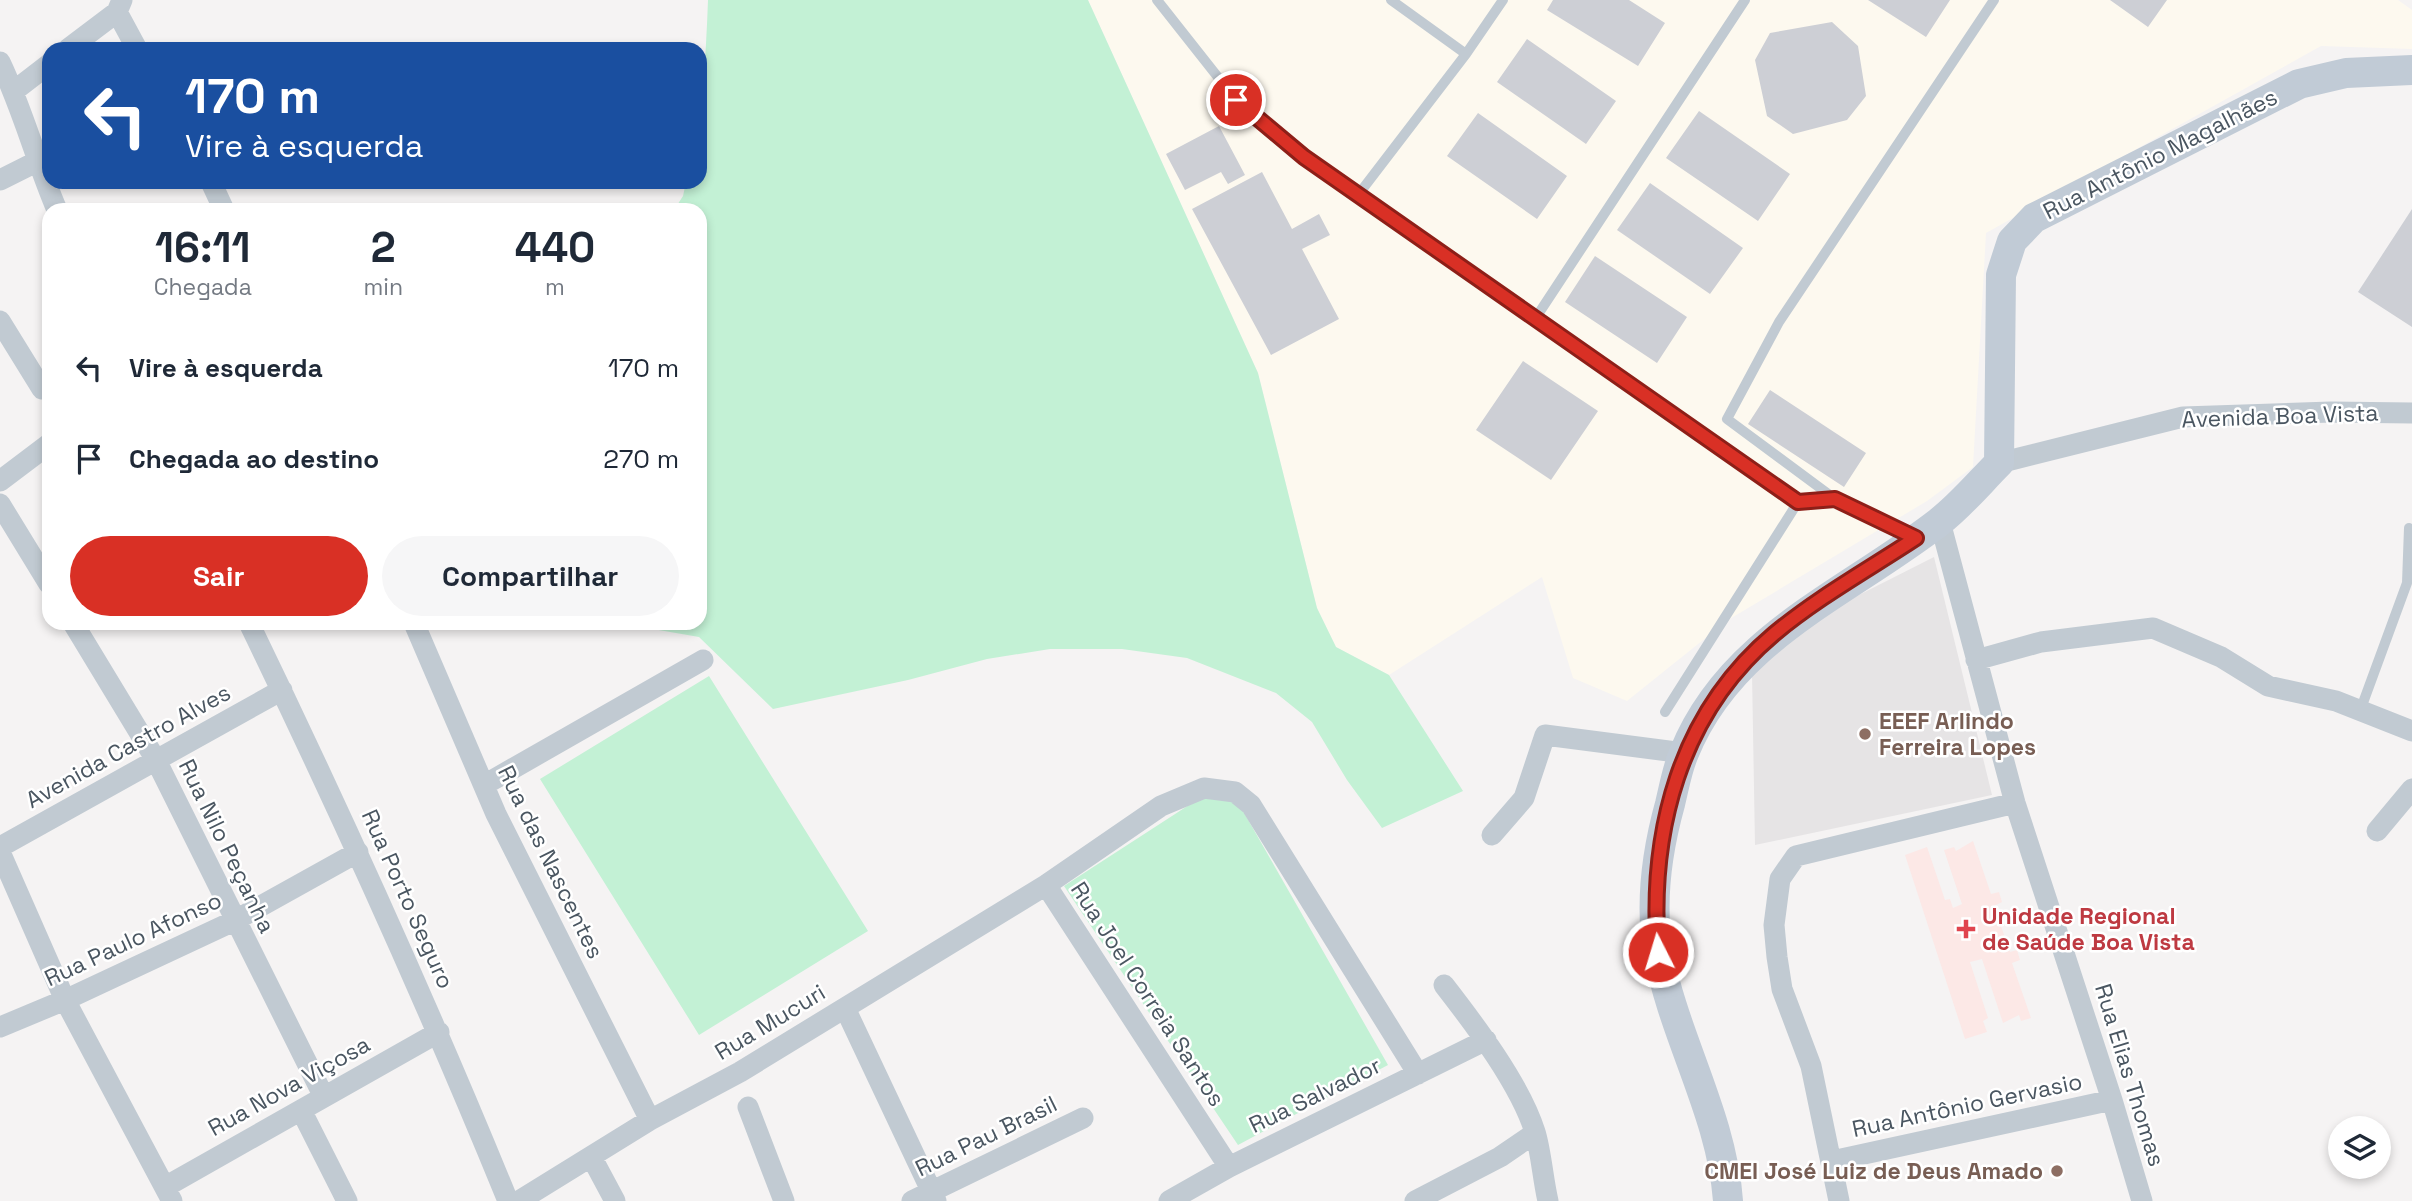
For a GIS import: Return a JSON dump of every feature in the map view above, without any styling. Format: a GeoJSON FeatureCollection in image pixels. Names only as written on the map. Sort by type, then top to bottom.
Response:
{"type":"FeatureCollection","features":[{"type":"Feature","properties":{"kind":"street"},"geometry":{"type":"LineString","coordinates":[[76,42],[120,6],[134,42]]}},
{"type":"Feature","properties":{"kind":"street"},"geometry":{"type":"LineString","coordinates":[[0,62],[14,91],[42,176]]}},
{"type":"Feature","properties":{"kind":"street"},"geometry":{"type":"LineString","coordinates":[[14,91],[42,69]]}},
{"type":"Feature","properties":{"kind":"street","name":"Rua Antônio Magalhães"},"geometry":{"type":"LineString","coordinates":[[2000,463],[2001,275],[2012,241],[2034,218],[2299,84],[2346,73],[2412,70]]}},
{"type":"Feature","properties":{"kind":"street"},"geometry":{"type":"LineString","coordinates":[[0,180],[36,162]]}},
{"type":"Feature","properties":{"kind":"street"},"geometry":{"type":"LineString","coordinates":[[0,321],[41,389]]}},
{"type":"Feature","properties":{"kind":"street","name":"Avenida Boa Vista"},"geometry":{"type":"LineString","coordinates":[[2000,463],[2183,417],[2331,412],[2412,413]]}},
{"type":"Feature","properties":{"kind":"street"},"geometry":{"type":"LineString","coordinates":[[0,481],[42,449]]}},
{"type":"Feature","properties":{"kind":"street"},"geometry":{"type":"LineString","coordinates":[[1728,1201],[1710,1117],[1679,1028],[1658,952],[1654,900],[1662,831],[1684,753],[1716,696],[1774,634],[1928,530],[2000,463]]}},
{"type":"Feature","properties":{"kind":"street"},"geometry":{"type":"LineString","coordinates":[[0,503],[42,572]]}},
{"type":"Feature","properties":{"kind":"street","name":"Rua Elias Thomas"},"geometry":{"type":"LineString","coordinates":[[1928,530],[1976,660],[2015,803],[2112,1100],[2142,1201]]}},
{"type":"Feature","properties":{"kind":"street"},"geometry":{"type":"LineString","coordinates":[[1976,660],[2041,642],[2153,628],[2221,657],[2268,686],[2336,701],[2412,732]]}},
{"type":"Feature","properties":{"kind":"street","name":"Rua Nilo Peçanha"},"geometry":{"type":"LineString","coordinates":[[77,630],[156,760],[324,1097]]}},
{"type":"Feature","properties":{"kind":"street","name":"Rua Porto Seguro"},"geometry":{"type":"LineString","coordinates":[[252,630],[359,852],[439,1032],[508,1201]]}},
{"type":"Feature","properties":{"kind":"street","name":"Rua das Nascentes"},"geometry":{"type":"LineString","coordinates":[[417,630],[484,785],[650,1120]]}},
{"type":"Feature","properties":{"kind":"street"},"geometry":{"type":"LineString","coordinates":[[484,785],[703,660]]}},
{"type":"Feature","properties":{"kind":"street","name":"Avenida Castro Alves"},"geometry":{"type":"LineString","coordinates":[[0,850],[282,690]]}},
{"type":"Feature","properties":{"kind":"street"},"geometry":{"type":"LineString","coordinates":[[1492,835],[1524,797],[1545,735],[1684,753]]}},
{"type":"Feature","properties":{"kind":"street","name":"Rua Mucuri"},"geometry":{"type":"LineString","coordinates":[[519,1201],[650,1120],[740,1072],[1046,885],[1161,806],[1204,788],[1235,792],[1251,805],[1418,1074]]}},
{"type":"Feature","properties":{"kind":"street"},"geometry":{"type":"LineString","coordinates":[[2377,831],[2412,789]]}},
{"type":"Feature","properties":{"kind":"street"},"geometry":{"type":"LineString","coordinates":[[1839,1201],[1811,1066],[1782,989],[1774,925],[1780,880],[1796,856],[2015,803]]}},
{"type":"Feature","properties":{"kind":"street"},"geometry":{"type":"LineString","coordinates":[[0,850],[65,1000],[168,1194]]}},
{"type":"Feature","properties":{"kind":"street","name":"Rua Paulo Afonso"},"geometry":{"type":"LineString","coordinates":[[0,1027],[65,1000],[234,921],[359,852]]}},
{"type":"Feature","properties":{"kind":"street","name":"Rua Joel Correia Santos"},"geometry":{"type":"LineString","coordinates":[[1046,885],[1229,1167]]}},
{"type":"Feature","properties":{"kind":"street"},"geometry":{"type":"LineString","coordinates":[[1444,985],[1486,1040],[1535,1133],[1548,1201]]}},
{"type":"Feature","properties":{"kind":"street"},"geometry":{"type":"LineString","coordinates":[[845,1008],[926,1198]]}},
{"type":"Feature","properties":{"kind":"street","name":"Rua Nova Viçosa"},"geometry":{"type":"LineString","coordinates":[[168,1194],[301,1110],[439,1032]]}},
{"type":"Feature","properties":{"kind":"street","name":"Rua Salvador"},"geometry":{"type":"LineString","coordinates":[[1169,1201],[1229,1167],[1486,1040]]}},
{"type":"Feature","properties":{"kind":"street","name":"Rua Antônio Gervasio"},"geometry":{"type":"LineString","coordinates":[[1832,1161],[2112,1100]]}},
{"type":"Feature","properties":{"kind":"street"},"geometry":{"type":"LineString","coordinates":[[748,1107],[784,1201]]}},
{"type":"Feature","properties":{"kind":"street"},"geometry":{"type":"LineString","coordinates":[[301,1110],[347,1201]]}},
{"type":"Feature","properties":{"kind":"street","name":"Rua Pau Brasil"},"geometry":{"type":"LineString","coordinates":[[926,1198],[1083,1118]]}},
{"type":"Feature","properties":{"kind":"street"},"geometry":{"type":"LineString","coordinates":[[1415,1201],[1500,1157],[1535,1133]]}},
{"type":"Feature","properties":{"kind":"street"},"geometry":{"type":"LineString","coordinates":[[592,1158],[615,1201]]}},
{"type":"Feature","properties":{"kind":"lane"},"geometry":{"type":"LineString","coordinates":[[1157,0],[1236,100],[1287,144],[1798,502],[1835,499]]}},
{"type":"Feature","properties":{"kind":"lane"},"geometry":{"type":"LineString","coordinates":[[1391,0],[1466,54]]}},
{"type":"Feature","properties":{"kind":"lane"},"geometry":{"type":"LineString","coordinates":[[1358,195],[1466,54],[1503,0]]}},
{"type":"Feature","properties":{"kind":"lane"},"geometry":{"type":"LineString","coordinates":[[1928,530],[1835,499],[1727,419],[1779,322],[1994,0]]}},
{"type":"Feature","properties":{"kind":"lane"},"geometry":{"type":"LineString","coordinates":[[1535,319],[1740,2]]}},
{"type":"Feature","properties":{"kind":"lane"},"geometry":{"type":"LineString","coordinates":[[1665,712],[1798,502]]}},
{"type":"Feature","properties":{"kind":"lane"},"geometry":{"type":"LineString","coordinates":[[2360,711],[2407,583],[2410,528]]}},
{"type":"Feature","properties":{"kind":"shaded area"},"geometry":{"type":"Polygon","coordinates":[[[1088,0],[2398,0],[2412,10],[2412,49],[2321,46],[1986,233],[1973,467],[1927,501],[1728,620],[1627,701],[1573,678],[1542,577],[1389,675],[1336,647],[1317,608],[1258,373],[1088,0]]]}},
{"type":"Feature","properties":{"kind":"shaded area","name":"EEEF Arlindo Ferreira Lopes"},"geometry":{"type":"Polygon","coordinates":[[[1934,557],[1992,795],[1755,845],[1752,673],[1799,633],[1849,600],[1934,557]]]}},
{"type":"Feature","properties":{"kind":"shaded area","name":"Unidade Regional de Saúde Boa Vista"},"geometry":{"type":"Polygon","coordinates":[[[1973,841],[1991,894],[1999,892],[2002,902],[1994,906],[2010,952],[2017,950],[2020,960],[2012,963],[2031,1018],[2021,1021],[2019,1015],[2003,1023],[1982,959],[1970,962],[1988,1018],[1983,1021],[1987,1032],[1965,1039],[1905,855],[1927,847],[1945,900],[1950,899],[1953,908],[1962,904],[1944,850],[1954,847],[1956,851],[1973,841]]]}},
{"type":"Feature","properties":{"kind":"green space"},"geometry":{"type":"Polygon","coordinates":[[[708,0],[1088,0],[1258,373],[1317,608],[1336,647],[1389,675],[1463,791],[1382,828],[1347,780],[1312,722],[1276,693],[1187,658],[1122,649],[1050,649],[987,659],[908,680],[773,709],[699,637],[659,630],[707,630],[707,203],[678,203],[684,189],[707,189],[708,0]]]}},
{"type":"Feature","properties":{"kind":"green space"},"geometry":{"type":"Polygon","coordinates":[[[709,676],[868,931],[699,1035],[540,779],[709,676]]]}},
{"type":"Feature","properties":{"kind":"green space"},"geometry":{"type":"Polygon","coordinates":[[[1226,781],[1388,1065],[1238,1145],[1064,886],[1226,781]]]}},
{"type":"Feature","properties":{"kind":"building"},"geometry":{"type":"Polygon","coordinates":[[[1553,0],[1629,0],[1665,23],[1638,66],[1547,10],[1553,0]]]}},
{"type":"Feature","properties":{"kind":"building"},"geometry":{"type":"Polygon","coordinates":[[[1868,0],[1950,0],[1926,37],[1868,0]]]}},
{"type":"Feature","properties":{"kind":"building"},"geometry":{"type":"Polygon","coordinates":[[[2110,0],[2167,0],[2148,27],[2110,0]]]}},
{"type":"Feature","properties":{"kind":"building"},"geometry":{"type":"Polygon","coordinates":[[[1832,22],[1858,46],[1866,96],[1847,120],[1793,134],[1767,116],[1755,60],[1770,33],[1832,22]]]}},
{"type":"Feature","properties":{"kind":"building"},"geometry":{"type":"Polygon","coordinates":[[[1527,39],[1616,101],[1586,144],[1497,82],[1527,39]]]}},
{"type":"Feature","properties":{"kind":"building"},"geometry":{"type":"Polygon","coordinates":[[[1699,111],[1790,174],[1758,221],[1666,158],[1699,111]]]}},
{"type":"Feature","properties":{"kind":"building"},"geometry":{"type":"Polygon","coordinates":[[[1478,113],[1567,176],[1537,219],[1447,156],[1478,113]]]}},
{"type":"Feature","properties":{"kind":"building"},"geometry":{"type":"Polygon","coordinates":[[[1219,126],[1245,175],[1228,184],[1221,172],[1185,190],[1166,154],[1219,126]]]}},
{"type":"Feature","properties":{"kind":"building"},"geometry":{"type":"Polygon","coordinates":[[[1262,172],[1292,229],[1319,214],[1330,235],[1302,249],[1339,319],[1271,355],[1192,209],[1262,172]]]}},
{"type":"Feature","properties":{"kind":"building"},"geometry":{"type":"Polygon","coordinates":[[[1650,183],[1743,248],[1710,294],[1617,230],[1650,183]]]}},
{"type":"Feature","properties":{"kind":"building"},"geometry":{"type":"Polygon","coordinates":[[[2412,209],[2412,327],[2358,292],[2412,209]]]}},
{"type":"Feature","properties":{"kind":"building"},"geometry":{"type":"Polygon","coordinates":[[[1595,256],[1687,317],[1657,363],[1565,302],[1595,256]]]}},
{"type":"Feature","properties":{"kind":"building"},"geometry":{"type":"Polygon","coordinates":[[[1523,361],[1598,411],[1551,480],[1476,430],[1523,361]]]}},
{"type":"Feature","properties":{"kind":"building"},"geometry":{"type":"Polygon","coordinates":[[[1770,390],[1866,453],[1844,487],[1748,424],[1770,390]]]}},
{"type":"Feature","properties":{"kind":"place","name":"EEEF Arlindo Ferreira Lopes"},"geometry":{"type":"Point","coordinates":[1865,734]}},
{"type":"Feature","properties":{"kind":"place","name":"Unidade Regional de Saúde Boa Vista"},"geometry":{"type":"Point","coordinates":[1966,929]}},
{"type":"Feature","properties":{"kind":"place","name":"CMEI José Luiz de Deus Amado"},"geometry":{"type":"Point","coordinates":[2057,1171]}},
{"type":"Feature","properties":{"kind":"route"},"geometry":{"type":"LineString","coordinates":[[1236,100],[1304,157],[1798,502],[1835,499],[1916,538],[1774,634],[1716,696],[1684,753],[1662,831],[1654,900],[1658,952]]}}]}
